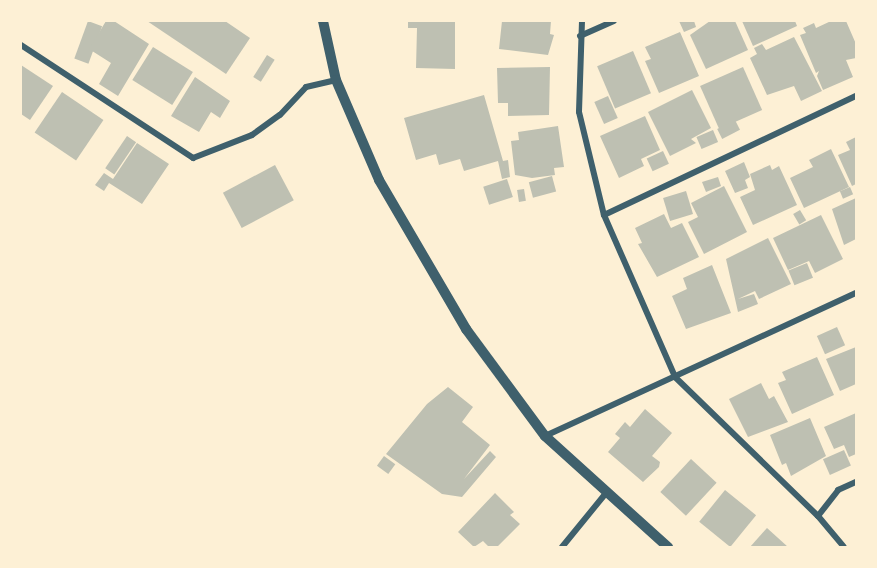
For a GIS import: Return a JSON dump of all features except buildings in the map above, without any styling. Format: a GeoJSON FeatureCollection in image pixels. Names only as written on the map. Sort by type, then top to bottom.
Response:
{"type":"FeatureCollection","features":[{"type":"Feature","properties":{"kind":"street"},"geometry":{"type":"LineString","coordinates":[[323,21],[336,80],[379,180],[466,329],[545,436],[668,547]]}},
{"type":"Feature","properties":{"kind":"street"},"geometry":{"type":"LineString","coordinates":[[582,21],[579,112],[604,215],[675,377],[818,516],[844,547]]}},
{"type":"Feature","properties":{"kind":"street"},"geometry":{"type":"LineString","coordinates":[[580,36],[614,21]]}},
{"type":"Feature","properties":{"kind":"street"},"geometry":{"type":"LineString","coordinates":[[21,45],[193,158],[252,135],[280,115],[306,87],[336,80]]}},
{"type":"Feature","properties":{"kind":"street"},"geometry":{"type":"LineString","coordinates":[[604,215],[856,96]]}},
{"type":"Feature","properties":{"kind":"street"},"geometry":{"type":"LineString","coordinates":[[545,436],[856,293]]}},
{"type":"Feature","properties":{"kind":"street"},"geometry":{"type":"LineString","coordinates":[[818,516],[838,490],[856,482]]}},
{"type":"Feature","properties":{"kind":"street"},"geometry":{"type":"LineString","coordinates":[[562,547],[606,493]]}}]}
